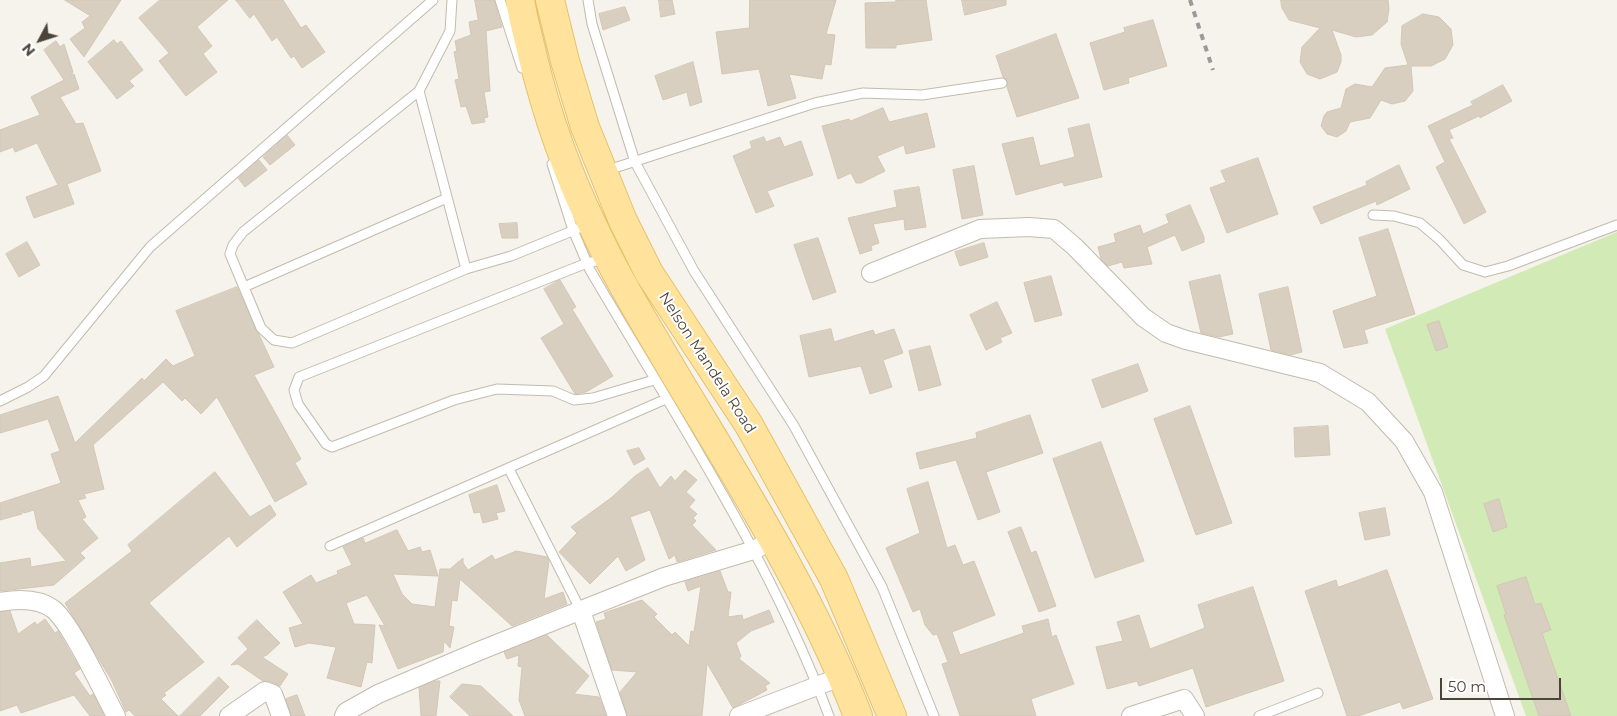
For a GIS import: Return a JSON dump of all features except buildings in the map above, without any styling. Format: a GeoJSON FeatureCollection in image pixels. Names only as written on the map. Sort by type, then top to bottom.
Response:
{"type":"FeatureCollection","features":[{"type":"Feature","properties":{"kind":"main road","name":"Nelson Mandela Road"},"geometry":{"type":"LineString","coordinates":[[520,0],[541,90],[560,145],[582,227],[598,261],[764,545],[809,606],[843,676],[858,716]]}},
{"type":"Feature","properties":{"kind":"main road","name":"Nelson Mandela Road"},"geometry":{"type":"LineString","coordinates":[[550,0],[565,61],[585,127],[602,172],[649,273],[749,425],[834,579],[892,716]]}},
{"type":"Feature","properties":{"kind":"street"},"geometry":{"type":"LineString","coordinates":[[871,273],[980,229],[1029,227],[1054,229],[1075,247],[1143,317],[1166,333],[1186,340],[1320,373],[1368,402],[1404,441],[1433,492],[1505,716]]}},
{"type":"Feature","properties":{"kind":"street"},"geometry":{"type":"LineString","coordinates":[[344,716],[359,704],[378,694],[479,651],[664,577],[764,545]]}},
{"type":"Feature","properties":{"kind":"street"},"geometry":{"type":"LineString","coordinates":[[0,602],[14,600],[40,602],[58,614],[116,716]]}},
{"type":"Feature","properties":{"kind":"street"},"geometry":{"type":"LineString","coordinates":[[580,611],[617,716]]}},
{"type":"Feature","properties":{"kind":"street"},"geometry":{"type":"LineString","coordinates":[[739,716],[843,676]]}},
{"type":"Feature","properties":{"kind":"street"},"geometry":{"type":"LineString","coordinates":[[229,716],[266,690],[273,694],[281,716]]}},
{"type":"Feature","properties":{"kind":"street"},"geometry":{"type":"LineString","coordinates":[[1132,716],[1184,699],[1195,716]]}},
{"type":"Feature","properties":{"kind":"lane"},"geometry":{"type":"LineString","coordinates":[[0,401],[28,387],[44,376],[150,247],[433,0]]}},
{"type":"Feature","properties":{"kind":"lane"},"geometry":{"type":"LineString","coordinates":[[452,0],[450,31],[419,91],[243,232],[233,245],[230,254],[261,328],[274,340],[292,343],[466,269],[511,256],[582,227],[550,155]]}},
{"type":"Feature","properties":{"kind":"lane"},"geometry":{"type":"LineString","coordinates":[[500,0],[526,80]]}},
{"type":"Feature","properties":{"kind":"lane"},"geometry":{"type":"LineString","coordinates":[[588,0],[592,24],[634,162],[694,271],[794,426],[882,587],[934,716]]}},
{"type":"Feature","properties":{"kind":"lane"},"geometry":{"type":"LineString","coordinates":[[602,172],[834,98],[862,92],[922,95],[1002,83]]}},
{"type":"Feature","properties":{"kind":"lane"},"geometry":{"type":"LineString","coordinates":[[419,91],[466,269]]}},
{"type":"Feature","properties":{"kind":"lane"},"geometry":{"type":"LineString","coordinates":[[244,287],[447,198]]}},
{"type":"Feature","properties":{"kind":"lane"},"geometry":{"type":"LineString","coordinates":[[1372,215],[1394,216],[1420,222],[1463,265],[1486,272],[1508,266],[1617,225]]}},
{"type":"Feature","properties":{"kind":"lane"},"geometry":{"type":"LineString","coordinates":[[654,380],[593,398],[574,400],[554,391],[497,389],[454,400],[332,447],[326,444],[298,404],[294,390],[299,377],[598,261],[654,380],[764,545],[829,716]]}},
{"type":"Feature","properties":{"kind":"lane"},"geometry":{"type":"LineString","coordinates":[[330,546],[509,470],[666,399]]}},
{"type":"Feature","properties":{"kind":"lane"},"geometry":{"type":"LineString","coordinates":[[509,470],[580,611]]}},
{"type":"Feature","properties":{"kind":"lane"},"geometry":{"type":"LineString","coordinates":[[1259,716],[1318,693]]}},
{"type":"Feature","properties":{"kind":"green space"},"geometry":{"type":"Polygon","coordinates":[[[1617,232],[1617,716],[1526,716],[1385,329],[1617,232]]]}},
{"type":"Feature","properties":{"kind":"railway"},"geometry":{"type":"LineString","coordinates":[[1190,0],[1213,70]]}}]}
